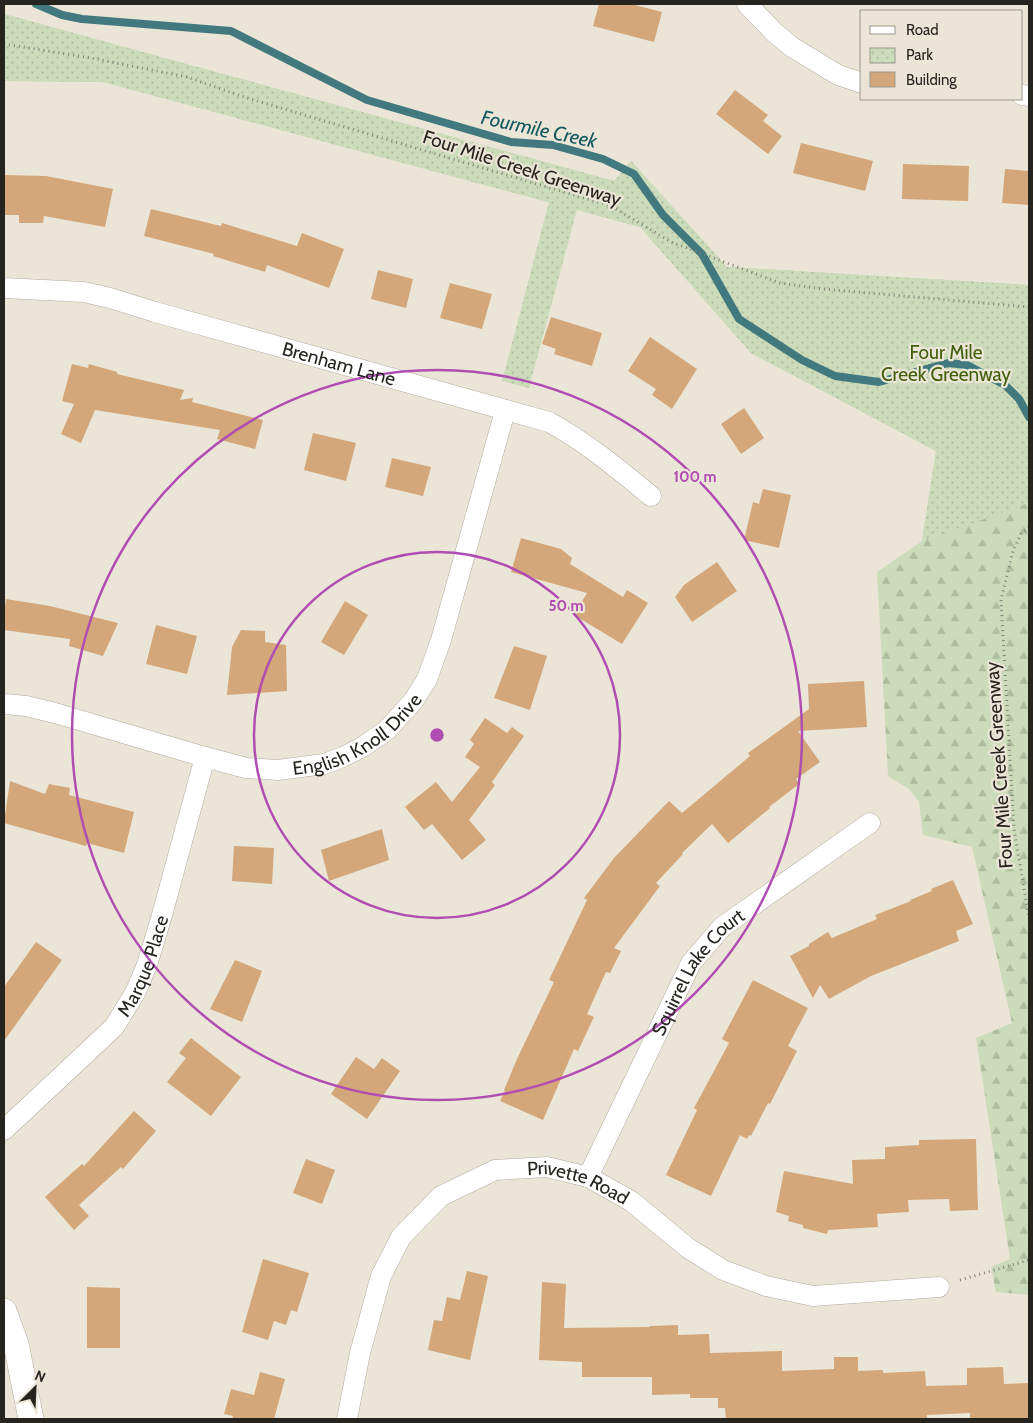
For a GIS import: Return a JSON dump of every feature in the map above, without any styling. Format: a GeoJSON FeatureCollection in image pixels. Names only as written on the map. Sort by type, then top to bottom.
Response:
{"type":"FeatureCollection","features":[{"type":"Feature","properties":{"kind":"street"},"geometry":{"type":"LineString","coordinates":[[746,4],[792,47],[838,75],[860,82]]}},
{"type":"Feature","properties":{"kind":"street","name":"Brenham Lane"},"geometry":{"type":"LineString","coordinates":[[4,288],[84,292],[110,298],[549,422],[606,459],[651,496]]}},
{"type":"Feature","properties":{"kind":"street","name":"English Knoll Drive"},"geometry":{"type":"LineString","coordinates":[[4,704],[26,706],[54,713],[205,758],[246,768],[278,770],[324,764],[364,746],[386,730],[414,700],[427,679],[440,640],[505,411]]}},
{"type":"Feature","properties":{"kind":"street","name":"Marque Place"},"geometry":{"type":"LineString","coordinates":[[4,1130],[114,1027],[135,993],[147,965],[160,923],[205,758]]}},
{"type":"Feature","properties":{"kind":"street","name":"Squirrel Lake Court"},"geometry":{"type":"LineString","coordinates":[[588,1177],[691,963],[722,927],[870,823]]}},
{"type":"Feature","properties":{"kind":"street","name":"Privette Road"},"geometry":{"type":"LineString","coordinates":[[347,1419],[360,1353],[381,1276],[401,1237],[441,1196],[495,1170],[547,1167],[588,1177],[631,1201],[688,1248],[723,1270],[766,1286],[813,1296],[939,1287]]}},
{"type":"Feature","properties":{"kind":"street"},"geometry":{"type":"LineString","coordinates":[[4,1310],[16,1344],[31,1419]]}},
{"type":"Feature","properties":{"kind":"path","name":"Four Mile Creek Greenway"},"geometry":{"type":"LineString","coordinates":[[4,44],[91,58],[187,77],[244,97],[611,206],[671,242],[780,283],[823,289],[1029,307]]}},
{"type":"Feature","properties":{"kind":"path","name":"Four Mile Creek Greenway"},"geometry":{"type":"LineString","coordinates":[[1029,527],[1021,534],[1013,551],[1001,600],[1014,829],[1029,918]]}},
{"type":"Feature","properties":{"kind":"path"},"geometry":{"type":"LineString","coordinates":[[939,1287],[1029,1260]]}},
{"type":"Feature","properties":{"kind":"green space"},"geometry":{"type":"Polygon","coordinates":[[[4,14],[614,181],[631,161],[727,267],[1029,285],[1029,1295],[996,1292],[991,1267],[1010,1259],[976,1038],[1012,1023],[972,847],[923,835],[919,802],[909,789],[888,776],[877,572],[922,541],[936,451],[751,353],[640,227],[103,82],[4,81],[4,14]]]}},
{"type":"Feature","properties":{"kind":"green space","name":"Four Mile Creek Greenway"},"geometry":{"type":"Polygon","coordinates":[[[4,14],[614,181],[631,161],[727,267],[1029,285],[1029,503],[922,541],[936,451],[751,353],[640,227],[577,210],[529,388],[502,381],[549,202],[103,82],[4,81],[4,14]]]}},
{"type":"Feature","properties":{"kind":"building"},"geometry":{"type":"Polygon","coordinates":[[[599,4],[631,4],[662,12],[654,42],[593,26],[599,4]]]}},
{"type":"Feature","properties":{"kind":"building"},"geometry":{"type":"Polygon","coordinates":[[[735,90],[768,115],[763,121],[782,136],[768,154],[716,114],[735,90]]]}},
{"type":"Feature","properties":{"kind":"building"},"geometry":{"type":"Polygon","coordinates":[[[801,143],[873,161],[865,191],[793,173],[801,143]]]}},
{"type":"Feature","properties":{"kind":"building"},"geometry":{"type":"Polygon","coordinates":[[[903,164],[969,166],[968,201],[902,199],[903,164]]]}},
{"type":"Feature","properties":{"kind":"building"},"geometry":{"type":"Polygon","coordinates":[[[1005,169],[1029,171],[1029,205],[1002,203],[1005,169]]]}},
{"type":"Feature","properties":{"kind":"building"},"geometry":{"type":"Polygon","coordinates":[[[4,175],[46,176],[113,189],[105,227],[44,216],[43,223],[19,223],[19,215],[4,215],[4,175]]]}},
{"type":"Feature","properties":{"kind":"building"},"geometry":{"type":"Polygon","coordinates":[[[151,209],[221,226],[222,223],[297,246],[302,233],[344,249],[329,288],[267,265],[265,272],[213,256],[214,254],[144,236],[151,209]]]}},
{"type":"Feature","properties":{"kind":"building"},"geometry":{"type":"Polygon","coordinates":[[[378,270],[413,279],[406,308],[371,299],[378,270]]]}},
{"type":"Feature","properties":{"kind":"building"},"geometry":{"type":"Polygon","coordinates":[[[450,283],[492,294],[482,329],[440,318],[450,283]]]}},
{"type":"Feature","properties":{"kind":"building"},"geometry":{"type":"Polygon","coordinates":[[[551,317],[602,333],[592,366],[554,354],[556,349],[542,344],[551,317]]]}},
{"type":"Feature","properties":{"kind":"building"},"geometry":{"type":"Polygon","coordinates":[[[650,337],[697,369],[672,409],[652,395],[656,389],[628,371],[650,337]]]}},
{"type":"Feature","properties":{"kind":"building"},"geometry":{"type":"Polygon","coordinates":[[[72,364],[88,368],[89,364],[117,372],[117,374],[184,390],[180,400],[193,398],[192,402],[263,420],[255,449],[217,439],[220,430],[95,410],[81,443],[61,434],[74,404],[62,401],[72,364]]]}},
{"type":"Feature","properties":{"kind":"building"},"geometry":{"type":"Polygon","coordinates":[[[744,408],[764,438],[741,454],[721,424],[744,408]]]}},
{"type":"Feature","properties":{"kind":"building"},"geometry":{"type":"Polygon","coordinates":[[[313,433],[356,443],[346,481],[304,470],[313,433]]]}},
{"type":"Feature","properties":{"kind":"building"},"geometry":{"type":"Polygon","coordinates":[[[392,458],[431,467],[423,496],[385,487],[392,458]]]}},
{"type":"Feature","properties":{"kind":"building"},"geometry":{"type":"Polygon","coordinates":[[[763,489],[791,495],[779,548],[744,540],[753,502],[759,504],[763,489]]]}},
{"type":"Feature","properties":{"kind":"building"},"geometry":{"type":"Polygon","coordinates":[[[521,538],[561,549],[572,558],[570,564],[623,597],[627,590],[648,603],[622,644],[574,615],[587,593],[511,572],[521,538]]]}},
{"type":"Feature","properties":{"kind":"building"},"geometry":{"type":"Polygon","coordinates":[[[717,562],[737,591],[692,622],[675,597],[684,585],[717,562]]]}},
{"type":"Feature","properties":{"kind":"building"},"geometry":{"type":"Polygon","coordinates":[[[6,599],[50,606],[118,623],[103,656],[69,646],[70,639],[4,630],[6,599]]]}},
{"type":"Feature","properties":{"kind":"building"},"geometry":{"type":"Polygon","coordinates":[[[345,601],[368,615],[344,655],[321,642],[345,601]]]}},
{"type":"Feature","properties":{"kind":"building"},"geometry":{"type":"Polygon","coordinates":[[[156,625],[197,636],[187,674],[146,664],[156,625]]]}},
{"type":"Feature","properties":{"kind":"building"},"geometry":{"type":"Polygon","coordinates":[[[241,630],[265,631],[265,642],[286,645],[287,691],[227,695],[232,647],[241,630]]]}},
{"type":"Feature","properties":{"kind":"building"},"geometry":{"type":"Polygon","coordinates":[[[514,646],[547,656],[530,710],[494,698],[514,646]]]}},
{"type":"Feature","properties":{"kind":"building"},"geometry":{"type":"Polygon","coordinates":[[[864,681],[867,727],[798,731],[820,762],[796,779],[799,784],[728,843],[712,824],[682,853],[656,883],[660,886],[614,948],[621,951],[610,973],[606,972],[587,1014],[594,1017],[578,1051],[574,1049],[543,1120],[500,1101],[517,1059],[554,982],[549,980],[587,900],[584,898],[614,858],[669,801],[682,813],[750,756],[748,753],[809,709],[808,684],[864,681]]]}},
{"type":"Feature","properties":{"kind":"building"},"geometry":{"type":"Polygon","coordinates":[[[485,718],[507,733],[512,727],[524,736],[492,782],[495,785],[469,820],[486,840],[462,860],[432,824],[424,830],[405,807],[436,782],[452,802],[480,767],[465,757],[474,744],[470,740],[485,718]]]}},
{"type":"Feature","properties":{"kind":"building"},"geometry":{"type":"Polygon","coordinates":[[[10,781],[45,794],[49,784],[70,788],[69,795],[134,812],[124,853],[87,843],[86,846],[4,823],[10,781]]]}},
{"type":"Feature","properties":{"kind":"building"},"geometry":{"type":"Polygon","coordinates":[[[382,829],[389,860],[329,881],[321,850],[382,829]]]}},
{"type":"Feature","properties":{"kind":"building"},"geometry":{"type":"Polygon","coordinates":[[[234,846],[274,848],[272,884],[232,881],[234,846]]]}},
{"type":"Feature","properties":{"kind":"building"},"geometry":{"type":"Polygon","coordinates":[[[953,880],[973,924],[956,931],[959,941],[871,976],[829,999],[820,985],[813,998],[790,956],[809,946],[809,944],[828,932],[832,938],[877,919],[875,915],[911,901],[932,891],[931,889],[953,880]]]}},
{"type":"Feature","properties":{"kind":"building"},"geometry":{"type":"Polygon","coordinates":[[[36,942],[62,960],[4,1041],[4,987],[36,942]]]}},
{"type":"Feature","properties":{"kind":"building"},"geometry":{"type":"Polygon","coordinates":[[[235,960],[262,971],[242,1022],[210,1009],[235,960]]]}},
{"type":"Feature","properties":{"kind":"building"},"geometry":{"type":"Polygon","coordinates":[[[753,980],[808,1008],[788,1046],[797,1051],[770,1104],[768,1103],[751,1136],[749,1135],[747,1139],[740,1135],[711,1196],[666,1175],[697,1110],[694,1108],[729,1043],[722,1039],[753,980]]]}},
{"type":"Feature","properties":{"kind":"building"},"geometry":{"type":"Polygon","coordinates":[[[191,1038],[241,1077],[211,1116],[167,1082],[186,1058],[179,1053],[191,1038]]]}},
{"type":"Feature","properties":{"kind":"building"},"geometry":{"type":"Polygon","coordinates":[[[356,1057],[374,1069],[382,1058],[400,1071],[367,1119],[331,1094],[356,1057]]]}},
{"type":"Feature","properties":{"kind":"building"},"geometry":{"type":"Polygon","coordinates":[[[134,1111],[156,1131],[123,1169],[121,1167],[79,1205],[89,1216],[74,1230],[45,1197],[82,1164],[84,1166],[134,1111]]]}},
{"type":"Feature","properties":{"kind":"building"},"geometry":{"type":"Polygon","coordinates":[[[976,1139],[978,1210],[950,1211],[949,1199],[908,1200],[909,1212],[877,1214],[878,1227],[828,1230],[827,1234],[803,1228],[803,1225],[788,1221],[789,1216],[776,1212],[784,1171],[853,1184],[852,1160],[885,1159],[885,1147],[919,1145],[919,1140],[976,1139]]]}},
{"type":"Feature","properties":{"kind":"building"},"geometry":{"type":"Polygon","coordinates":[[[306,1159],[335,1170],[322,1204],[293,1193],[306,1159]]]}},
{"type":"Feature","properties":{"kind":"building"},"geometry":{"type":"Polygon","coordinates":[[[263,1259],[309,1273],[297,1312],[291,1310],[286,1325],[274,1321],[268,1340],[242,1332],[263,1259]]]}},
{"type":"Feature","properties":{"kind":"building"},"geometry":{"type":"Polygon","coordinates":[[[467,1271],[488,1276],[470,1360],[428,1350],[434,1320],[442,1321],[447,1297],[460,1300],[467,1271]]]}},
{"type":"Feature","properties":{"kind":"building"},"geometry":{"type":"Polygon","coordinates":[[[542,1282],[566,1284],[564,1328],[678,1325],[678,1335],[709,1334],[710,1353],[782,1351],[782,1371],[834,1369],[834,1357],[858,1357],[858,1371],[883,1370],[883,1373],[925,1371],[926,1386],[967,1385],[967,1368],[1003,1367],[1004,1384],[1029,1383],[1029,1419],[970,1419],[970,1413],[927,1415],[927,1419],[726,1419],[725,1408],[718,1408],[718,1398],[690,1398],[690,1394],[652,1395],[652,1377],[582,1377],[582,1362],[539,1360],[542,1282]]]}},
{"type":"Feature","properties":{"kind":"building"},"geometry":{"type":"Polygon","coordinates":[[[87,1287],[120,1288],[120,1348],[87,1348],[87,1287]]]}},
{"type":"Feature","properties":{"kind":"building"},"geometry":{"type":"Polygon","coordinates":[[[260,1372],[285,1379],[274,1419],[232,1419],[233,1416],[224,1414],[231,1389],[254,1395],[260,1372]]]}},
{"type":"Feature","properties":{"kind":"waterway","name":"Fourmile Creek"},"geometry":{"type":"LineString","coordinates":[[36,4],[62,15],[82,19],[231,31],[367,100],[511,142],[553,145],[603,159],[634,174],[663,215],[702,254],[739,319],[802,360],[835,376],[879,382],[948,363],[967,365],[1005,385],[1019,399],[1029,417]]}}]}
